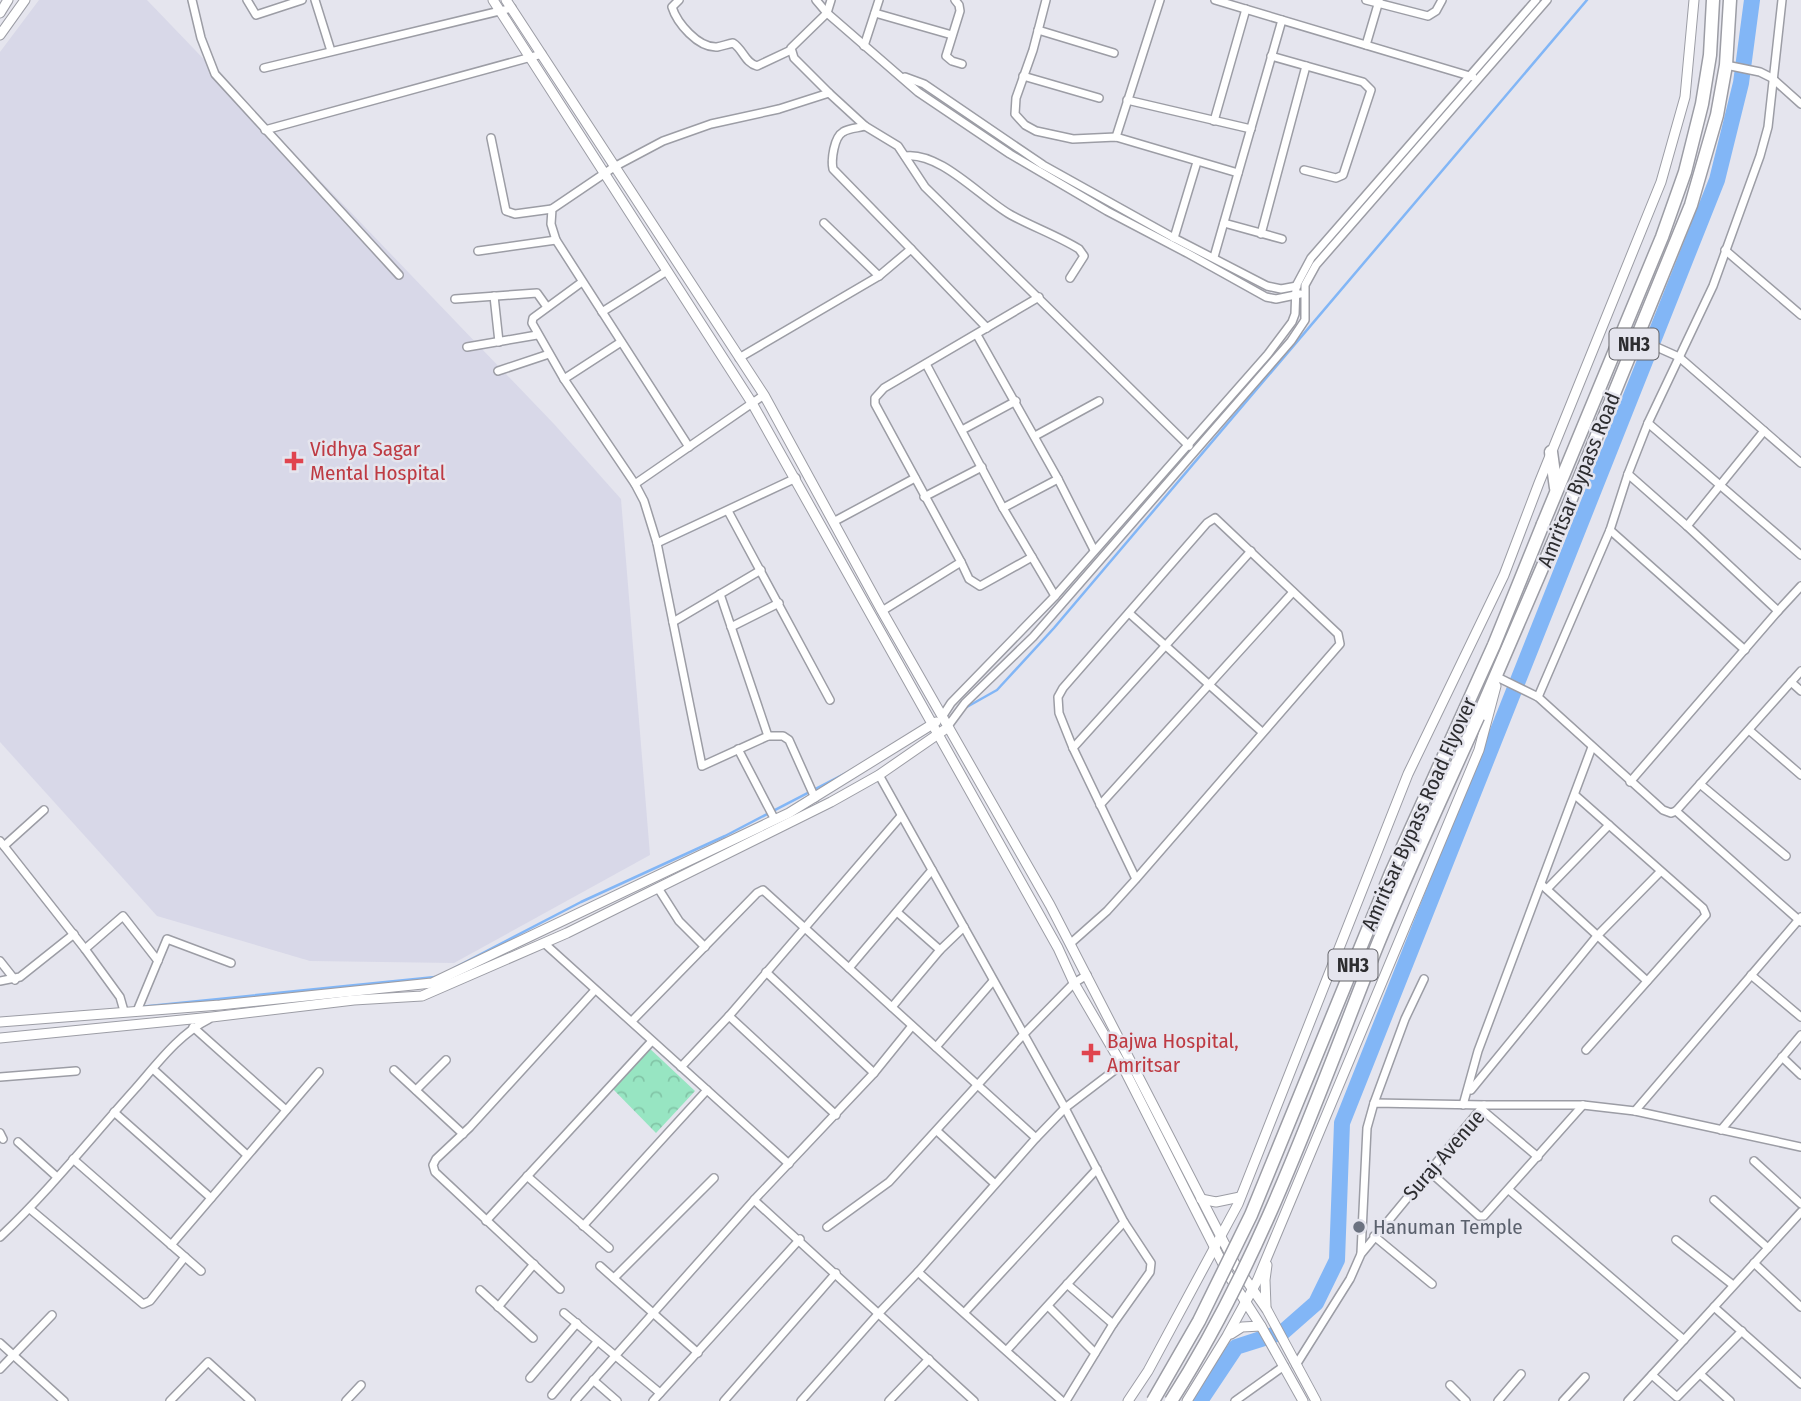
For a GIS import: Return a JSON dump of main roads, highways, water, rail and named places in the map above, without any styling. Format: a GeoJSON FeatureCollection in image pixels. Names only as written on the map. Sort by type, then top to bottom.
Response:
{"type":"FeatureCollection","features":[{"type":"Feature","properties":{"kind":"highway","name":"Amritsar Bypass Road"},"geometry":{"type":"LineString","coordinates":[[1556,492],[1657,249],[1685,172],[1703,104],[1713,0]]}},
{"type":"Feature","properties":{"kind":"highway","name":"Amritsar Bypass Road"},"geometry":{"type":"LineString","coordinates":[[1497,677],[1678,240],[1703,169],[1732,66],[1730,0]]}},
{"type":"Feature","properties":{"kind":"highway"},"geometry":{"type":"LineString","coordinates":[[1552,452],[1556,492]]}},
{"type":"Feature","properties":{"kind":"highway","name":"Amritsar Bypass Road Flyover"},"geometry":{"type":"LineString","coordinates":[[1153,1401],[1199,1321],[1251,1215],[1391,873],[1478,680],[1556,492]]}},
{"type":"Feature","properties":{"kind":"highway","name":"Amritsar Bypass Road Flyover"},"geometry":{"type":"LineString","coordinates":[[1171,1401],[1220,1318],[1238,1280],[1296,1150],[1387,923],[1497,677]]}},
{"type":"Feature","properties":{"kind":"waterway"},"geometry":{"type":"LineString","coordinates":[[965,708],[997,690],[1054,628],[1587,0]]}},
{"type":"Feature","properties":{"kind":"waterway"},"geometry":{"type":"LineString","coordinates":[[1200,1401],[1236,1347],[1283,1332],[1316,1303],[1337,1260],[1342,1123],[1717,180],[1741,83],[1752,0]]}},
{"type":"Feature","properties":{"kind":"waterway"},"geometry":{"type":"LineString","coordinates":[[454,968],[581,902],[725,836],[846,773]]}},
{"type":"Feature","properties":{"kind":"waterway"},"geometry":{"type":"LineString","coordinates":[[139,1007],[435,977]]}},
{"type":"Feature","properties":{"kind":"place","name":"Vidhya Sagar Mental Hospital"},"geometry":{"type":"Point","coordinates":[294,461]}},
{"type":"Feature","properties":{"kind":"place","name":"Bajwa Hospital, Amritsar"},"geometry":{"type":"Point","coordinates":[1091,1053]}},
{"type":"Feature","properties":{"kind":"place","name":"Hanuman Temple"},"geometry":{"type":"Point","coordinates":[1359,1227]}}]}
